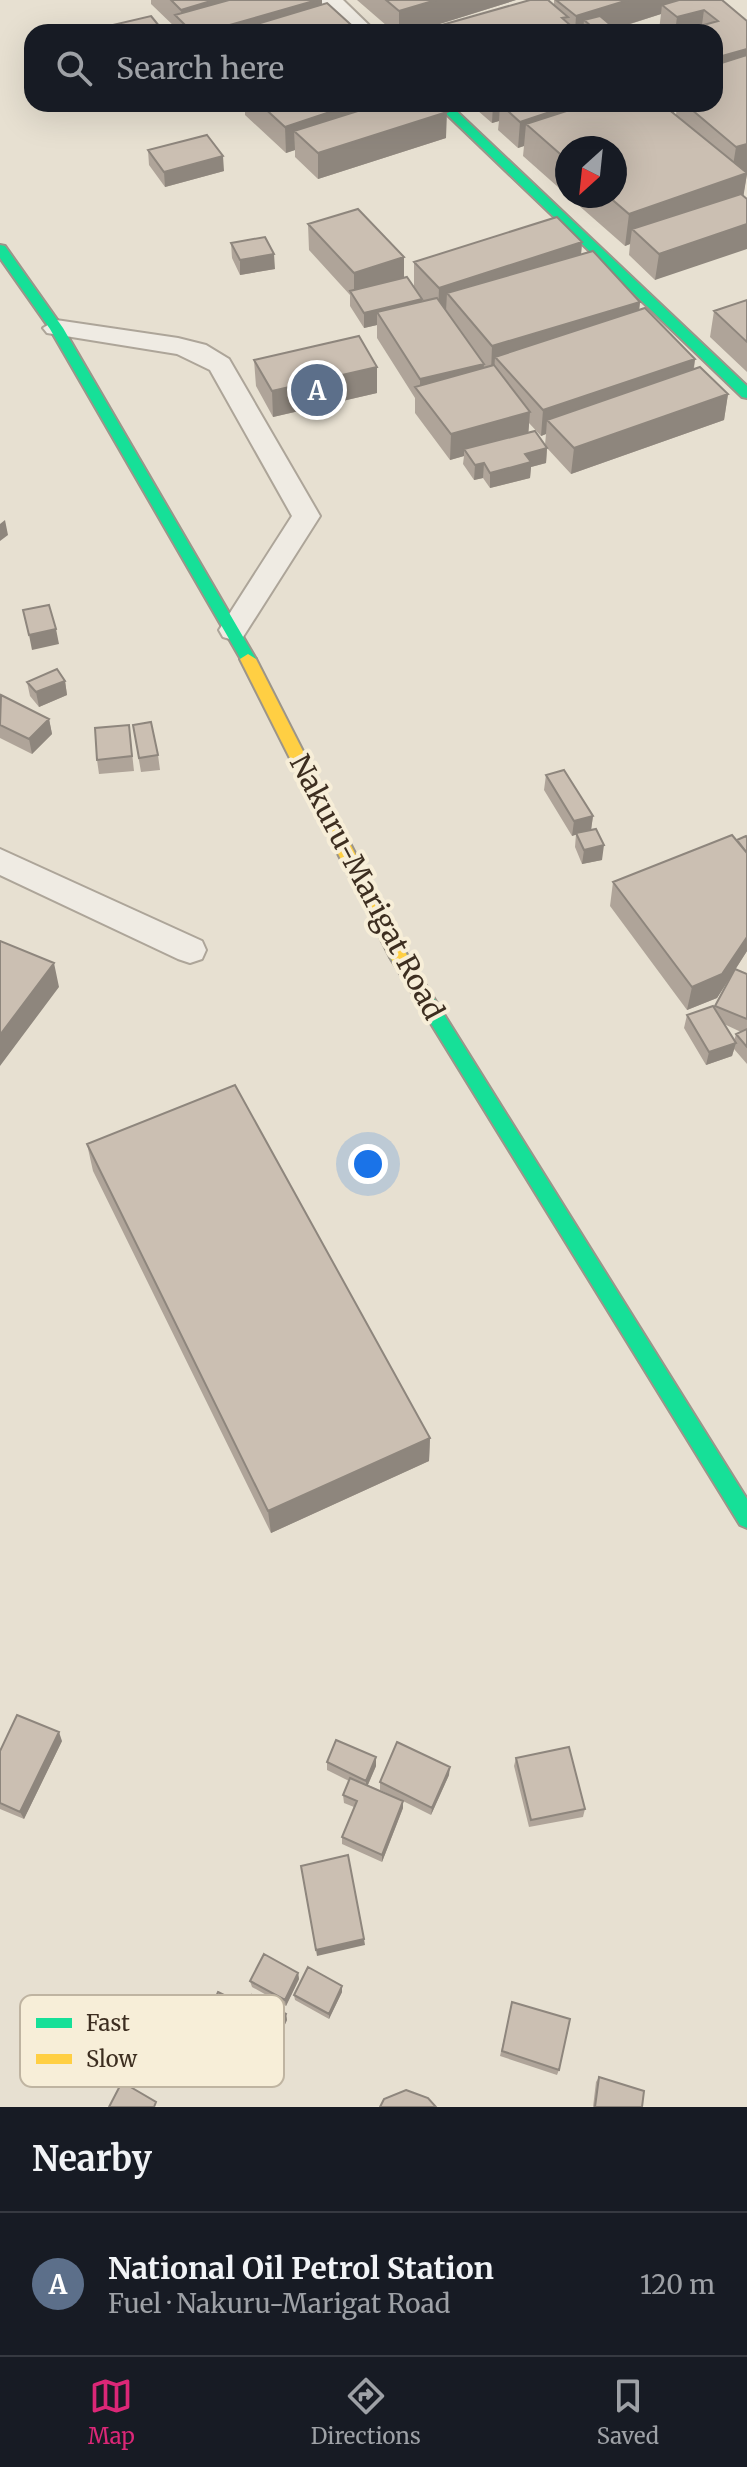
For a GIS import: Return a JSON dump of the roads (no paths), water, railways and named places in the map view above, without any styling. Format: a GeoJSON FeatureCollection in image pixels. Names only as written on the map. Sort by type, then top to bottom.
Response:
{"type":"FeatureCollection","features":[{"type":"Feature","properties":{"kind":"main road"},"geometry":{"type":"LineString","coordinates":[[450,112],[747,394]]}},
{"type":"Feature","properties":{"kind":"main road","name":"Nakuru-Marigat Road"},"geometry":{"type":"LineString","coordinates":[[0,249],[56,328],[233,630],[408,974],[747,1518]]}},
{"type":"Feature","properties":{"kind":"street"},"geometry":{"type":"LineString","coordinates":[[327,0],[353,24]]}},
{"type":"Feature","properties":{"kind":"lane"},"geometry":{"type":"LineString","coordinates":[[56,328],[178,346],[197,351],[220,365],[306,516],[297,535],[233,630]]}},
{"type":"Feature","properties":{"kind":"lane"},"geometry":{"type":"LineString","coordinates":[[0,861],[190,950]]}},
{"type":"Feature","properties":{"kind":"place","name":"National Oil Petrol Station"},"geometry":{"type":"Point","coordinates":[317,390]}}]}
